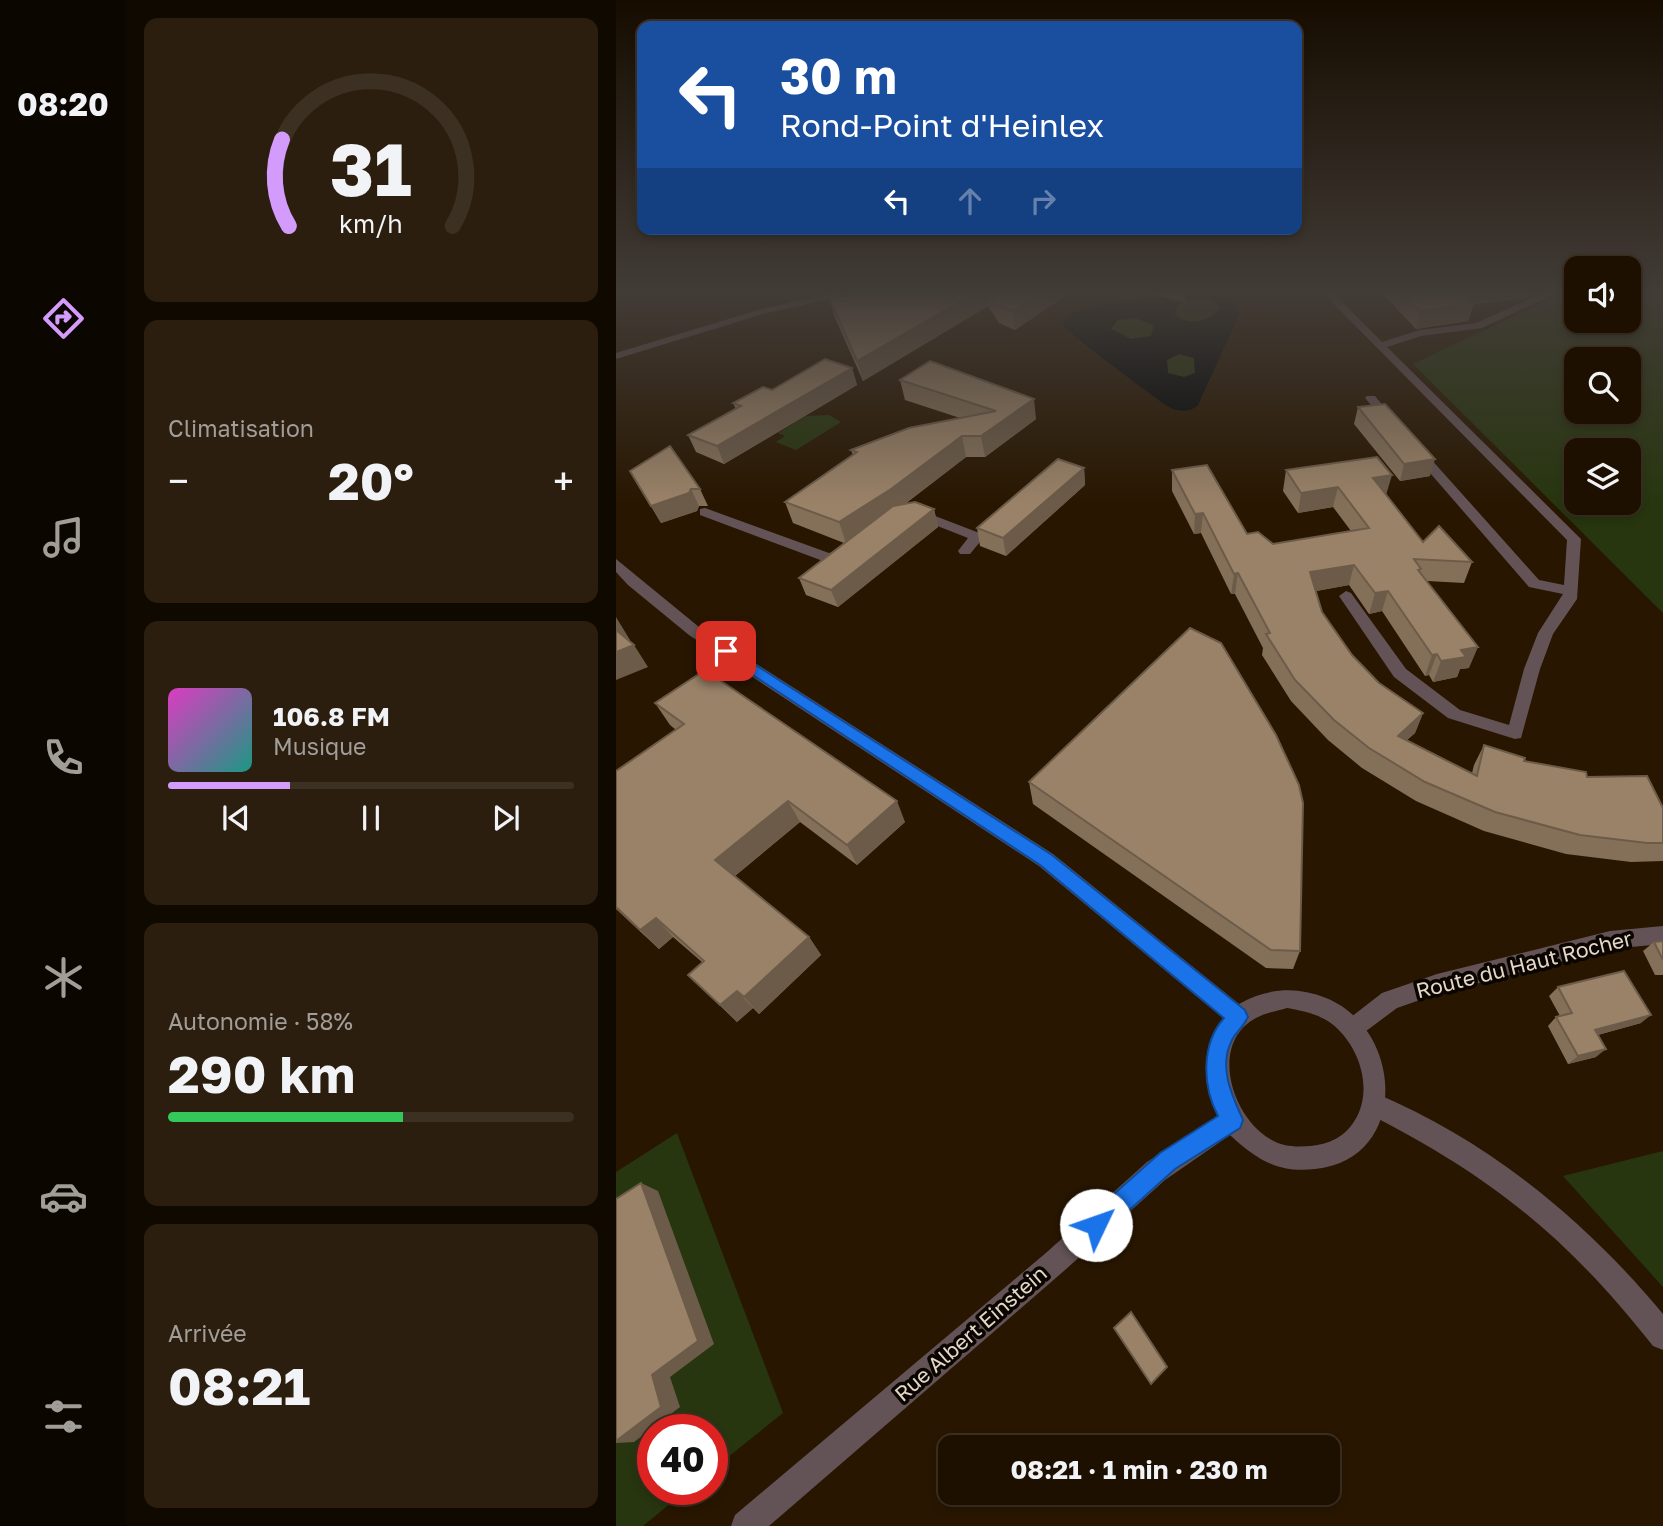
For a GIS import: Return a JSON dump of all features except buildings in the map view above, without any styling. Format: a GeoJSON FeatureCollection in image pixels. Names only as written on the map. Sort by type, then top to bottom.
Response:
{"type":"FeatureCollection","features":[{"type":"Feature","properties":{"kind":"street"},"geometry":{"type":"LineString","coordinates":[[1346,596],[1400,673],[1454,714],[1515,733],[1532,668],[1546,633],[1570,599],[1574,538],[1396,361]]}},
{"type":"Feature","properties":{"kind":"street"},"geometry":{"type":"LineString","coordinates":[[1371,398],[1534,584],[1571,591]]}},
{"type":"Feature","properties":{"kind":"street"},"geometry":{"type":"LineString","coordinates":[[705,512],[828,558],[839,556],[861,544]]}},
{"type":"Feature","properties":{"kind":"street"},"geometry":{"type":"LineString","coordinates":[[904,514],[916,513],[977,537],[965,551]]}},
{"type":"Feature","properties":{"kind":"street"},"geometry":{"type":"LineString","coordinates":[[616,563],[633,582],[694,631],[1046,860],[1238,1017]]}},
{"type":"Feature","properties":{"kind":"street","name":"Route du Haut Rocher"},"geometry":{"type":"LineString","coordinates":[[1354,1030],[1390,1000],[1437,984],[1610,940],[1663,934]]}},
{"type":"Feature","properties":{"kind":"street"},"geometry":{"type":"LineString","coordinates":[[1287,998],[1311,1001],[1326,1007],[1354,1030],[1368,1052],[1374,1072],[1375,1105],[1364,1130],[1352,1143],[1329,1156],[1308,1160],[1284,1157],[1265,1149],[1232,1120],[1222,1102],[1216,1077],[1218,1049],[1226,1030],[1238,1017],[1260,1003],[1287,998]]}},
{"type":"Feature","properties":{"kind":"street"},"geometry":{"type":"LineString","coordinates":[[1375,1105],[1426,1130],[1493,1170],[1554,1221],[1627,1290],[1663,1336]]}},
{"type":"Feature","properties":{"kind":"street","name":"Rue Albert Einstein"},"geometry":{"type":"LineString","coordinates":[[746,1526],[1056,1261],[1156,1171],[1232,1120]]}},
{"type":"Feature","properties":{"kind":"green space"},"geometry":{"type":"Polygon","coordinates":[[[1167,361],[1194,361],[1195,373],[1184,377],[1168,373],[1167,361]]]}},
{"type":"Feature","properties":{"kind":"green space"},"geometry":{"type":"Polygon","coordinates":[[[1419,361],[1564,361],[1564,424],[1641,424],[1641,361],[1663,361],[1663,613],[1565,515],[1641,515],[1641,438],[1564,438],[1564,514],[1413,364],[1419,361]]]}},
{"type":"Feature","properties":{"kind":"green space"},"geometry":{"type":"Polygon","coordinates":[[[829,415],[841,422],[796,450],[776,442],[785,436],[778,433],[806,416],[829,415]]]}},
{"type":"Feature","properties":{"kind":"green space"},"geometry":{"type":"Polygon","coordinates":[[[677,1133],[783,1413],[728,1457],[728,1414],[637,1414],[637,1505],[669,1505],[643,1526],[616,1526],[616,1172],[677,1133]]]}},
{"type":"Feature","properties":{"kind":"green space"},"geometry":{"type":"Polygon","coordinates":[[[1663,1151],[1663,1287],[1563,1176],[1663,1151]]]}},
{"type":"Feature","properties":{"kind":"shaded area"},"geometry":{"type":"Polygon","coordinates":[[[1107,361],[1167,361],[1168,373],[1184,377],[1195,373],[1194,361],[1218,361],[1198,405],[1183,411],[1167,406],[1107,361]]]}},
{"type":"Feature","properties":{"kind":"route"},"geometry":{"type":"LineString","coordinates":[[726,651],[1046,860],[1238,1017],[1226,1030],[1218,1049],[1216,1077],[1222,1102],[1232,1120],[1168,1161],[1096,1225]]}}]}
